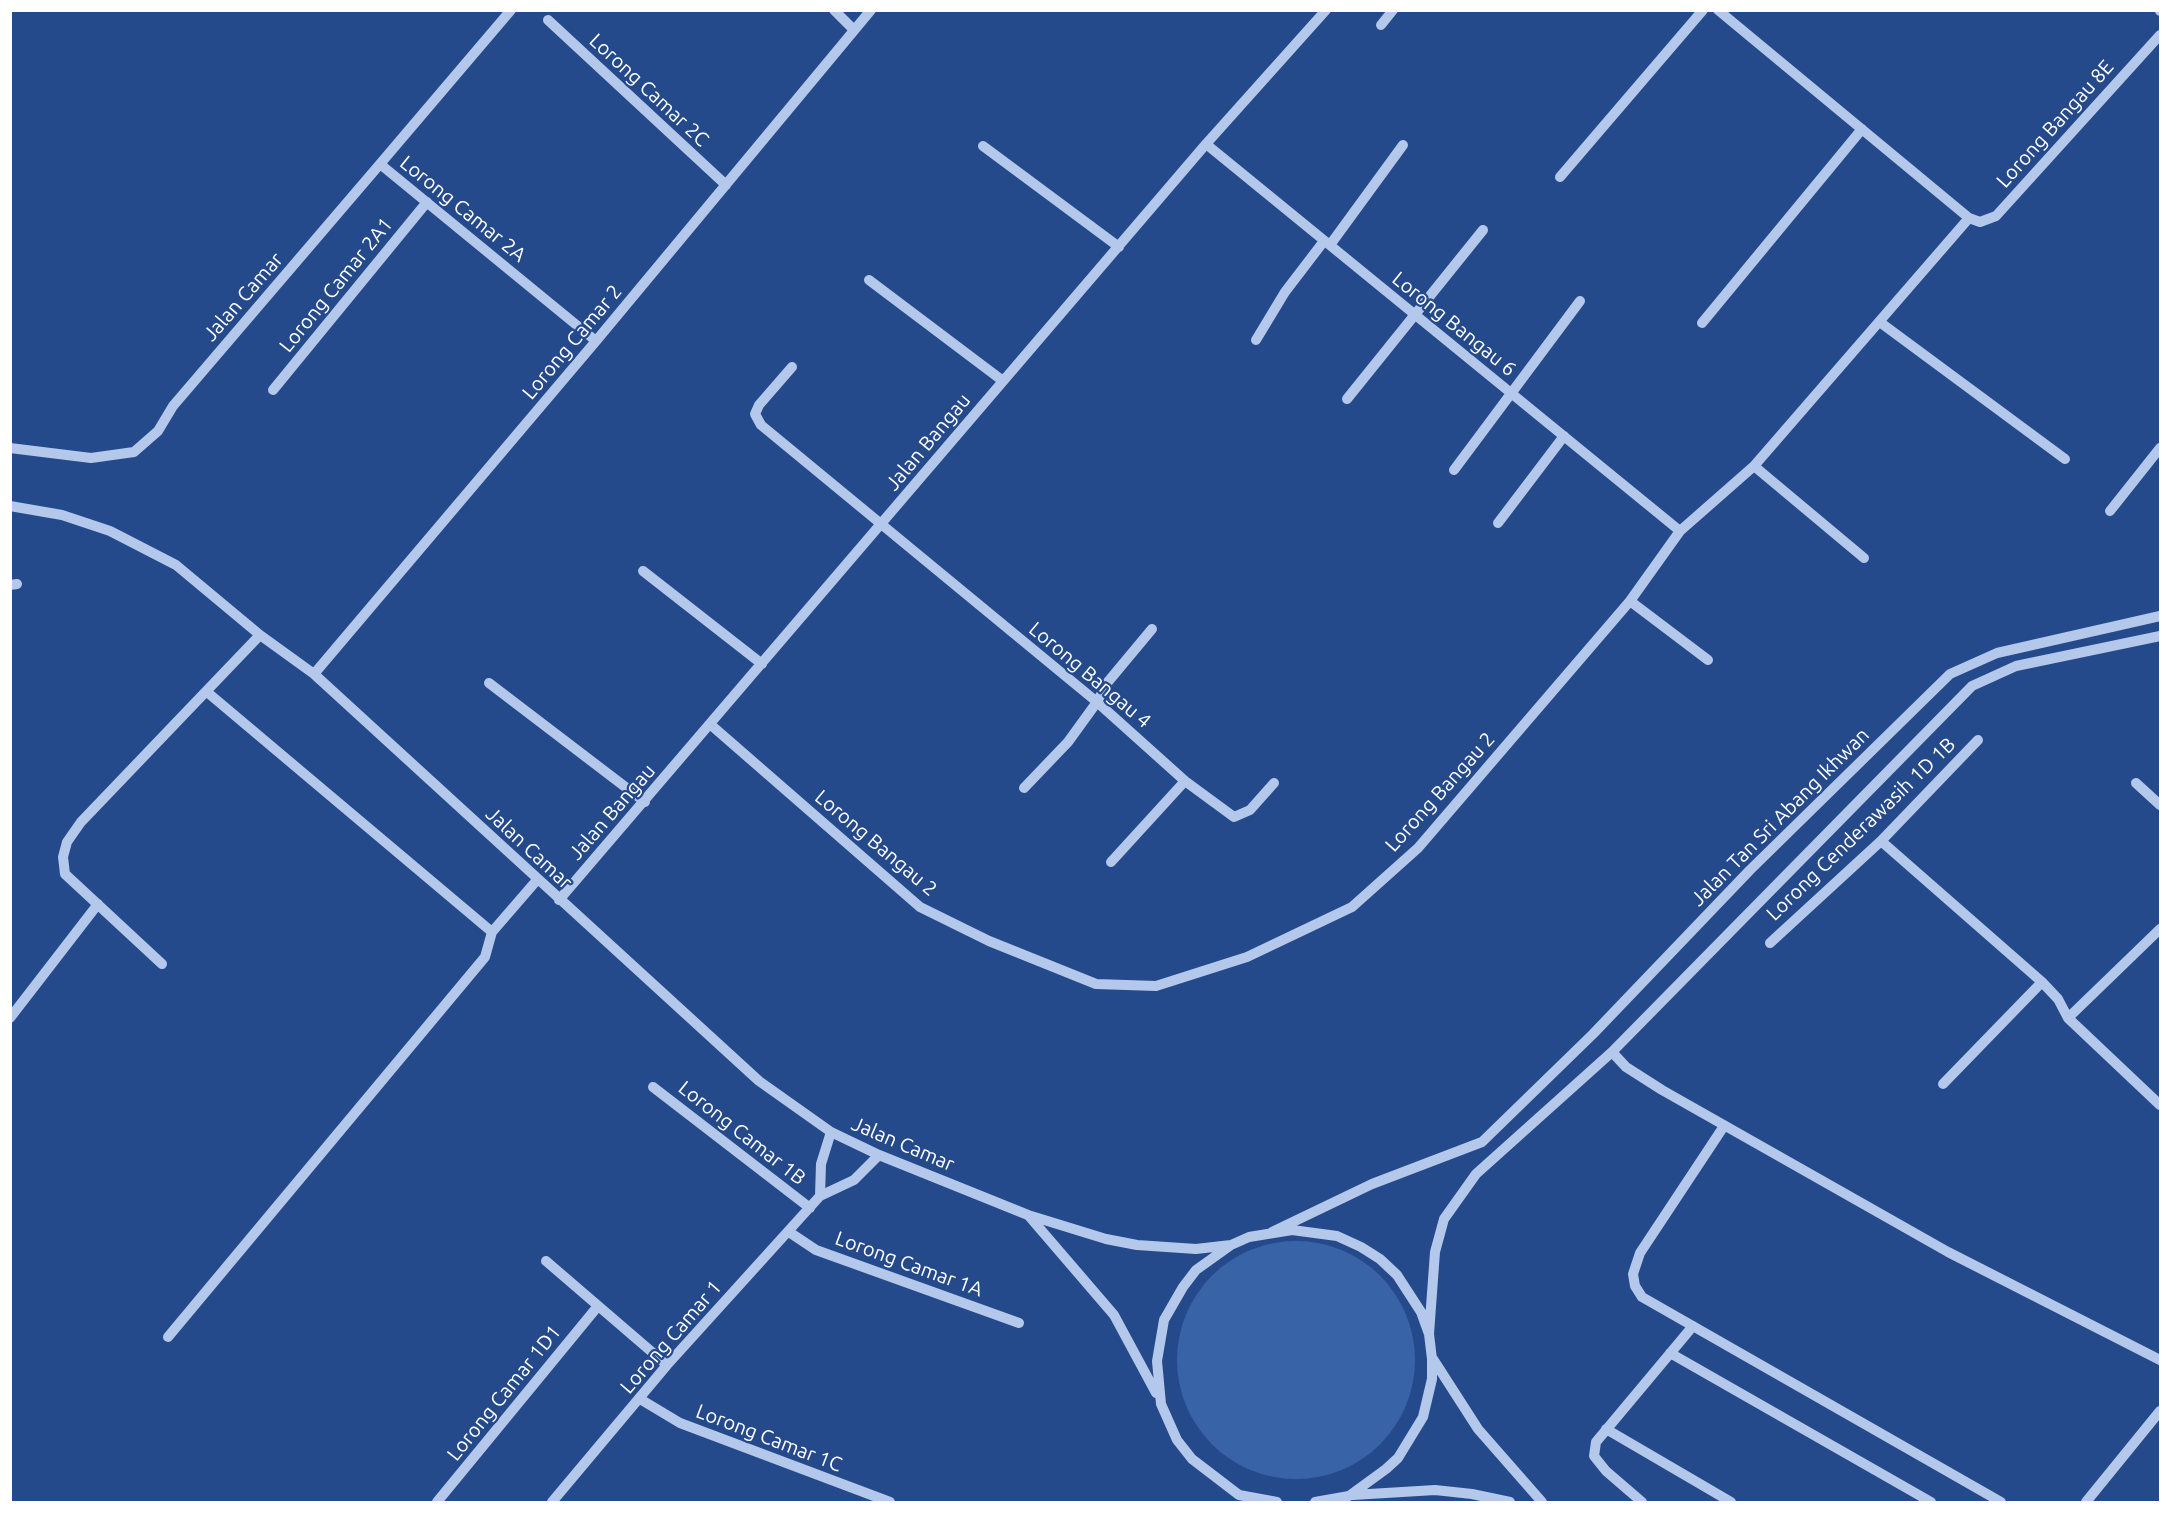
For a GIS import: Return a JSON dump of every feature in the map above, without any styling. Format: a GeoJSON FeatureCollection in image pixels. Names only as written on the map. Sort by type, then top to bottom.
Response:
{"type":"FeatureCollection","features":[{"type":"Feature","properties":{"kind":"street","name":"Lorong Camar 2A"},"geometry":{"type":"LineString","coordinates":[[511,10],[380,164],[596,341]]}},
{"type":"Feature","properties":{"kind":"street"},"geometry":{"type":"LineString","coordinates":[[834,10],[853,29]]}},
{"type":"Feature","properties":{"kind":"street","name":"Lorong Camar 2"},"geometry":{"type":"LineString","coordinates":[[314,674],[596,341],[871,10]]}},
{"type":"Feature","properties":{"kind":"street","name":"Jalan Bangau"},"geometry":{"type":"LineString","coordinates":[[559,900],[1206,144],[1326,10]]}},
{"type":"Feature","properties":{"kind":"street"},"geometry":{"type":"LineString","coordinates":[[1381,25],[1393,10]]}},
{"type":"Feature","properties":{"kind":"street"},"geometry":{"type":"LineString","coordinates":[[1560,177],[1703,10]]}},
{"type":"Feature","properties":{"kind":"street"},"geometry":{"type":"LineString","coordinates":[[1718,10],[1969,218]]}},
{"type":"Feature","properties":{"kind":"street","name":"Lorong Camar 2C"},"geometry":{"type":"LineString","coordinates":[[548,20],[726,185]]}},
{"type":"Feature","properties":{"kind":"street","name":"Lorong Bangau 8E"},"geometry":{"type":"LineString","coordinates":[[1969,218],[1980,222],[1996,216],[2160,35]]}},
{"type":"Feature","properties":{"kind":"street"},"geometry":{"type":"LineString","coordinates":[[1702,323],[1862,129]]}},
{"type":"Feature","properties":{"kind":"street","name":"Lorong Bangau 6"},"geometry":{"type":"LineString","coordinates":[[1206,144],[1680,531]]}},
{"type":"Feature","properties":{"kind":"street"},"geometry":{"type":"LineString","coordinates":[[1256,340],[1285,292],[1327,243],[1403,145]]}},
{"type":"Feature","properties":{"kind":"street"},"geometry":{"type":"LineString","coordinates":[[983,146],[1119,247]]}},
{"type":"Feature","properties":{"kind":"street","name":"Jalan Camar"},"geometry":{"type":"LineString","coordinates":[[10,448],[91,458],[134,452],[158,431],[173,406],[380,164]]}},
{"type":"Feature","properties":{"kind":"street","name":"Lorong Camar 2A1"},"geometry":{"type":"LineString","coordinates":[[273,390],[427,202]]}},
{"type":"Feature","properties":{"kind":"street","name":"Lorong Bangau 2"},"geometry":{"type":"LineString","coordinates":[[711,725],[920,906],[989,941],[1096,984],[1156,986],[1247,957],[1352,906],[1418,848],[1630,601],[1680,531],[1755,466],[1881,323],[1969,218]]}},
{"type":"Feature","properties":{"kind":"street"},"geometry":{"type":"LineString","coordinates":[[1347,399],[1483,230]]}},
{"type":"Feature","properties":{"kind":"street"},"geometry":{"type":"LineString","coordinates":[[869,280],[1003,381]]}},
{"type":"Feature","properties":{"kind":"street"},"geometry":{"type":"LineString","coordinates":[[1454,470],[1580,301]]}},
{"type":"Feature","properties":{"kind":"street"},"geometry":{"type":"LineString","coordinates":[[1881,323],[2065,459]]}},
{"type":"Feature","properties":{"kind":"street","name":"Lorong Bangau 4"},"geometry":{"type":"LineString","coordinates":[[792,367],[759,405],[755,414],[761,425],[1097,702],[1185,781],[1234,817],[1250,810],[1274,783]]}},
{"type":"Feature","properties":{"kind":"street"},"geometry":{"type":"LineString","coordinates":[[1498,523],[1564,436]]}},
{"type":"Feature","properties":{"kind":"street"},"geometry":{"type":"LineString","coordinates":[[2110,511],[2160,448]]}},
{"type":"Feature","properties":{"kind":"street"},"geometry":{"type":"LineString","coordinates":[[1755,466],[1864,558]]}},
{"type":"Feature","properties":{"kind":"street","name":"Jalan Camar"},"geometry":{"type":"LineString","coordinates":[[10,506],[62,515],[110,531],[177,565],[261,635],[314,674],[759,1081],[831,1132],[879,1155],[1028,1215],[1137,1245],[1196,1249],[1231,1245]]}},
{"type":"Feature","properties":{"kind":"street"},"geometry":{"type":"LineString","coordinates":[[643,571],[762,664]]}},
{"type":"Feature","properties":{"kind":"street"},"geometry":{"type":"LineString","coordinates":[[1630,601],[1708,660]]}},
{"type":"Feature","properties":{"kind":"street","name":"Jalan Tan Sri Abang Ikhwan"},"geometry":{"type":"LineString","coordinates":[[1272,1232],[1372,1184],[1482,1142],[1593,1034],[1750,870],[1950,674],[1997,653],[2160,616]]}},
{"type":"Feature","properties":{"kind":"street"},"geometry":{"type":"LineString","coordinates":[[1024,788],[1068,742],[1097,702],[1107,683],[1152,629]]}},
{"type":"Feature","properties":{"kind":"street"},"geometry":{"type":"LineString","coordinates":[[162,963],[65,874],[63,857],[67,842],[81,822],[261,635]]}},
{"type":"Feature","properties":{"kind":"street"},"geometry":{"type":"LineString","coordinates":[[1349,1496],[1386,1469],[1411,1441],[1429,1399],[1432,1359],[1429,1334],[1435,1252],[1444,1219],[1476,1174],[1612,1052],[1972,686],[2016,666],[2160,636]]}},
{"type":"Feature","properties":{"kind":"street"},"geometry":{"type":"LineString","coordinates":[[489,682],[645,802]]}},
{"type":"Feature","properties":{"kind":"street"},"geometry":{"type":"LineString","coordinates":[[207,692],[492,932]]}},
{"type":"Feature","properties":{"kind":"street","name":"Lorong Cenderawasih 1D 1B"},"geometry":{"type":"LineString","coordinates":[[1770,944],[1881,841],[1978,740]]}},
{"type":"Feature","properties":{"kind":"street"},"geometry":{"type":"LineString","coordinates":[[1112,862],[1185,781]]}},
{"type":"Feature","properties":{"kind":"street"},"geometry":{"type":"LineString","coordinates":[[2136,783],[2160,805]]}},
{"type":"Feature","properties":{"kind":"street"},"geometry":{"type":"LineString","coordinates":[[1881,841],[2042,982],[2058,999],[2068,1018],[2160,1105]]}},
{"type":"Feature","properties":{"kind":"street"},"geometry":{"type":"LineString","coordinates":[[168,1337],[484,957],[492,932],[537,880]]}},
{"type":"Feature","properties":{"kind":"street"},"geometry":{"type":"LineString","coordinates":[[10,1018],[98,904]]}},
{"type":"Feature","properties":{"kind":"street"},"geometry":{"type":"LineString","coordinates":[[2068,1018],[2160,929]]}},
{"type":"Feature","properties":{"kind":"street"},"geometry":{"type":"LineString","coordinates":[[1943,1084],[2042,982]]}},
{"type":"Feature","properties":{"kind":"street"},"geometry":{"type":"LineString","coordinates":[[1612,1052],[1626,1067],[1724,1126],[1948,1252],[2160,1360]]}},
{"type":"Feature","properties":{"kind":"street","name":"Lorong Camar 1B"},"geometry":{"type":"LineString","coordinates":[[653,1087],[810,1208]]}},
{"type":"Feature","properties":{"kind":"street"},"geometry":{"type":"LineString","coordinates":[[1724,1126],[1640,1253],[1633,1274],[1635,1286],[1642,1297],[2001,1503]]}},
{"type":"Feature","properties":{"kind":"street"},"geometry":{"type":"LineString","coordinates":[[819,1196],[821,1164],[831,1132]]}},
{"type":"Feature","properties":{"kind":"street","name":"Lorong Camar 1"},"geometry":{"type":"LineString","coordinates":[[552,1503],[666,1365],[789,1232],[819,1196],[854,1180],[879,1155]]}},
{"type":"Feature","properties":{"kind":"street","name":"Jalan Camar"},"geometry":{"type":"LineString","coordinates":[[1028,1215],[1114,1315],[1161,1404]]}},
{"type":"Feature","properties":{"kind":"street"},"geometry":{"type":"LineString","coordinates":[[1277,1503],[1237,1499],[1192,1459],[1177,1440],[1161,1404],[1156,1361],[1164,1320],[1182,1287],[1196,1270],[1231,1245],[1272,1232],[1313,1231],[1337,1236],[1361,1246],[1397,1275],[1416,1303],[1429,1334]]}},
{"type":"Feature","properties":{"kind":"street","name":"Lorong Camar 1A"},"geometry":{"type":"LineString","coordinates":[[789,1232],[816,1250],[1019,1323]]}},
{"type":"Feature","properties":{"kind":"street"},"geometry":{"type":"LineString","coordinates":[[546,1262],[666,1365]]}},
{"type":"Feature","properties":{"kind":"street","name":"Lorong Camar 1D1"},"geometry":{"type":"LineString","coordinates":[[437,1503],[598,1306]]}},
{"type":"Feature","properties":{"kind":"street"},"geometry":{"type":"LineString","coordinates":[[1642,1503],[1606,1472],[1594,1456],[1596,1442],[1693,1326]]}},
{"type":"Feature","properties":{"kind":"street"},"geometry":{"type":"LineString","coordinates":[[1670,1353],[1931,1503]]}},
{"type":"Feature","properties":{"kind":"street"},"geometry":{"type":"LineString","coordinates":[[1432,1359],[1478,1429],[1542,1503]]}},
{"type":"Feature","properties":{"kind":"street","name":"Lorong Camar 1C"},"geometry":{"type":"LineString","coordinates":[[640,1399],[680,1423],[890,1503]]}},
{"type":"Feature","properties":{"kind":"street"},"geometry":{"type":"LineString","coordinates":[[2086,1503],[2160,1411]]}},
{"type":"Feature","properties":{"kind":"street"},"geometry":{"type":"LineString","coordinates":[[1606,1429],[1731,1503]]}},
{"type":"Feature","properties":{"kind":"street"},"geometry":{"type":"LineString","coordinates":[[1315,1503],[1349,1496],[1434,1491],[1472,1494],[1510,1503]]}},
{"type":"Feature","properties":{"kind":"shaded area"},"geometry":{"type":"Polygon","coordinates":[[[1296,1241],[1341,1250],[1362,1261],[1380,1276],[1395,1294],[1406,1315],[1415,1360],[1406,1405],[1395,1426],[1380,1444],[1362,1459],[1341,1470],[1296,1479],[1251,1470],[1230,1459],[1212,1444],[1197,1426],[1186,1405],[1177,1360],[1186,1315],[1197,1294],[1212,1276],[1230,1261],[1251,1250],[1296,1241]]]}}]}
